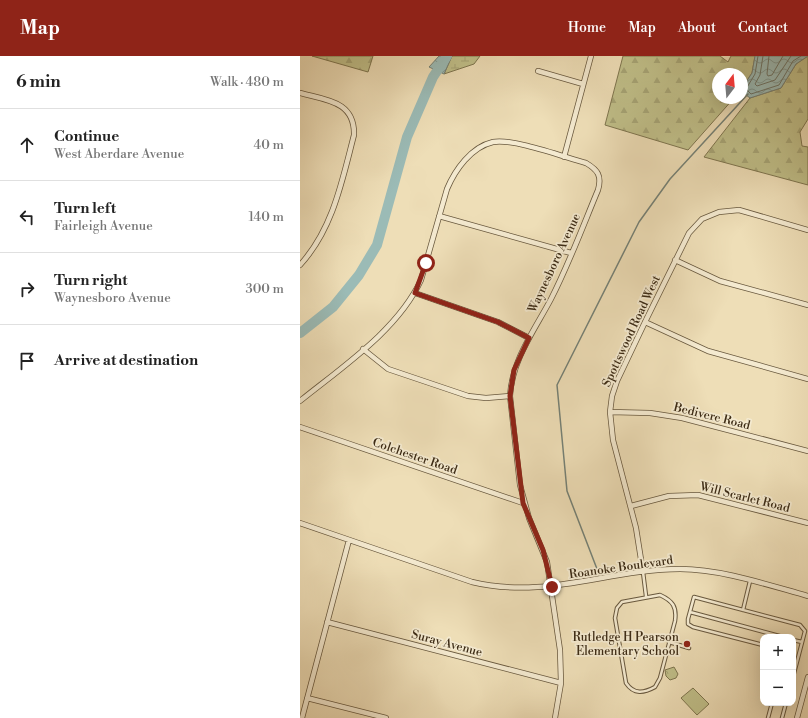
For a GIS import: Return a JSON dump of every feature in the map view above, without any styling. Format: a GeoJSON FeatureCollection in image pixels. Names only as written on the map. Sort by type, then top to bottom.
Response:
{"type":"FeatureCollection","features":[{"type":"Feature","properties":{"kind":"street"},"geometry":{"type":"LineString","coordinates":[[300,401],[363,349],[402,311],[415,293],[426,263],[447,189],[453,174],[472,154],[493,142],[511,142],[564,157],[591,56]]}},
{"type":"Feature","properties":{"kind":"street"},"geometry":{"type":"LineString","coordinates":[[538,71],[583,84]]}},
{"type":"Feature","properties":{"kind":"street"},"geometry":{"type":"LineString","coordinates":[[300,93],[331,101],[344,107],[353,120],[354,135],[335,205],[321,237],[300,265]]}},
{"type":"Feature","properties":{"kind":"street","name":"Waynesboro Avenue"},"geometry":{"type":"LineString","coordinates":[[555,718],[561,683],[560,650],[552,587],[543,550],[523,503],[510,396],[514,370],[529,338],[551,298],[601,180],[594,168],[586,163],[564,157]]}},
{"type":"Feature","properties":{"kind":"street","name":"Spottswood Road West"},"geometry":{"type":"LineString","coordinates":[[643,572],[631,506],[613,440],[610,412],[612,396],[617,381],[689,233],[702,219],[719,212],[739,210],[808,230]]}},
{"type":"Feature","properties":{"kind":"street"},"geometry":{"type":"LineString","coordinates":[[439,216],[571,253]]}},
{"type":"Feature","properties":{"kind":"street"},"geometry":{"type":"LineString","coordinates":[[676,260],[720,281],[808,305]]}},
{"type":"Feature","properties":{"kind":"street"},"geometry":{"type":"LineString","coordinates":[[415,293],[498,322],[529,338]]}},
{"type":"Feature","properties":{"kind":"street"},"geometry":{"type":"LineString","coordinates":[[646,322],[708,352],[808,379]]}},
{"type":"Feature","properties":{"kind":"street"},"geometry":{"type":"LineString","coordinates":[[363,349],[388,369],[468,396],[486,398],[510,396]]}},
{"type":"Feature","properties":{"kind":"street","name":"Bedivere Road"},"geometry":{"type":"LineString","coordinates":[[610,412],[650,413],[682,418],[808,451]]}},
{"type":"Feature","properties":{"kind":"street","name":"Colchester Road"},"geometry":{"type":"LineString","coordinates":[[300,427],[523,503]]}},
{"type":"Feature","properties":{"kind":"street","name":"Will Scarlet Road"},"geometry":{"type":"LineString","coordinates":[[631,506],[669,496],[693,494],[808,523]]}},
{"type":"Feature","properties":{"kind":"street","name":"Roanoke Boulevard"},"geometry":{"type":"LineString","coordinates":[[300,523],[484,585],[512,589],[552,587],[643,572],[680,569],[697,570],[750,581],[808,596]]}},
{"type":"Feature","properties":{"kind":"street"},"geometry":{"type":"LineString","coordinates":[[302,718],[349,540]]}},
{"type":"Feature","properties":{"kind":"street","name":"Suray Avenue"},"geometry":{"type":"LineString","coordinates":[[327,622],[561,683]]}},
{"type":"Feature","properties":{"kind":"street"},"geometry":{"type":"LineString","coordinates":[[797,718],[808,677]]}},
{"type":"Feature","properties":{"kind":"street"},"geometry":{"type":"LineString","coordinates":[[307,698],[386,718]]}},
{"type":"Feature","properties":{"kind":"lane"},"geometry":{"type":"LineString","coordinates":[[643,572],[646,596]]}},
{"type":"Feature","properties":{"kind":"lane"},"geometry":{"type":"LineString","coordinates":[[743,610],[750,581]]}},
{"type":"Feature","properties":{"kind":"lane"},"geometry":{"type":"LineString","coordinates":[[660,595],[669,599],[676,612],[660,678],[655,687],[639,693],[630,689],[626,684],[615,618],[617,608],[622,602],[646,596],[660,595]]}},
{"type":"Feature","properties":{"kind":"lane"},"geometry":{"type":"LineString","coordinates":[[760,644],[693,627],[688,624],[694,597],[800,624],[805,631],[795,670]]}},
{"type":"Feature","properties":{"kind":"lane"},"geometry":{"type":"LineString","coordinates":[[690,612],[772,634]]}},
{"type":"Feature","properties":{"kind":"lane"},"geometry":{"type":"LineString","coordinates":[[796,641],[802,642]]}},
{"type":"Feature","properties":{"kind":"lane"},"geometry":{"type":"LineString","coordinates":[[669,642],[689,648]]}},
{"type":"Feature","properties":{"kind":"lane"},"geometry":{"type":"LineString","coordinates":[[768,718],[771,706]]}},
{"type":"Feature","properties":{"kind":"lane"},"geometry":{"type":"LineString","coordinates":[[782,718],[785,706]]}},
{"type":"Feature","properties":{"kind":"green space"},"geometry":{"type":"Polygon","coordinates":[[[312,56],[373,56],[368,72],[312,56]]]}},
{"type":"Feature","properties":{"kind":"green space"},"geometry":{"type":"Polygon","coordinates":[[[452,56],[480,56],[474,64],[444,74],[452,56]]]}},
{"type":"Feature","properties":{"kind":"green space"},"geometry":{"type":"Polygon","coordinates":[[[623,56],[720,56],[728,62],[731,56],[755,56],[752,73],[748,79],[748,68],[712,68],[712,104],[729,104],[688,150],[605,125],[623,56]]]}},
{"type":"Feature","properties":{"kind":"green space"},"geometry":{"type":"Polygon","coordinates":[[[808,56],[808,119],[800,132],[802,146],[808,147],[808,185],[704,157],[745,104],[748,104],[750,98],[781,88],[796,64],[808,56]]]}},
{"type":"Feature","properties":{"kind":"green space"},"geometry":{"type":"Polygon","coordinates":[[[674,667],[678,674],[676,678],[670,680],[666,676],[665,670],[674,667]]]}},
{"type":"Feature","properties":{"kind":"green space"},"geometry":{"type":"Polygon","coordinates":[[[693,688],[709,704],[697,715],[681,698],[693,688]]]}},
{"type":"Feature","properties":{"kind":"water"},"geometry":{"type":"Polygon","coordinates":[[[439,56],[452,56],[444,74],[429,67],[439,56]]]}},
{"type":"Feature","properties":{"kind":"water"},"geometry":{"type":"Polygon","coordinates":[[[755,56],[808,56],[796,64],[781,88],[750,98],[748,96],[748,79],[752,73],[755,56]]]}},
{"type":"Feature","properties":{"kind":"waterway"},"geometry":{"type":"LineString","coordinates":[[300,333],[333,307],[359,275],[377,245],[407,137],[433,77],[447,56]]}},
{"type":"Feature","properties":{"kind":"waterway"},"geometry":{"type":"LineString","coordinates":[[597,569],[567,491],[557,385],[639,222],[670,179],[739,104]]}},
{"type":"Feature","properties":{"kind":"place","name":"Rutledge H Pearson Elementary School"},"geometry":{"type":"Point","coordinates":[687,644]}},
{"type":"Feature","properties":{"kind":"route"},"geometry":{"type":"LineString","coordinates":[[426,263],[415,293],[498,322],[529,338],[510,382],[510,396],[523,503],[543,550],[552,587]]}}]}
